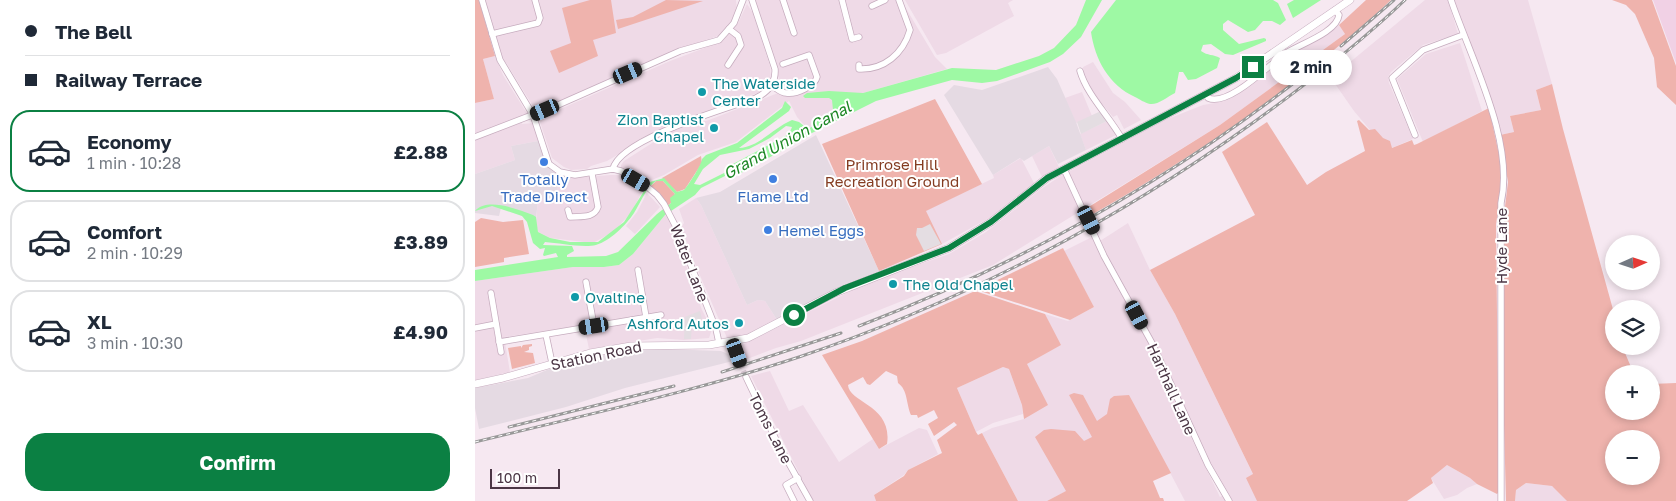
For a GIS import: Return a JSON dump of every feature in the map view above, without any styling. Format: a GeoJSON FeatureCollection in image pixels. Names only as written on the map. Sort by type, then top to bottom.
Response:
{"type":"FeatureCollection","features":[{"type":"Feature","properties":{"kind":"street"},"geometry":{"type":"LineString","coordinates":[[482,0],[499,60],[533,116],[547,159],[554,168],[567,174],[592,174],[613,169],[614,163],[619,157],[651,136],[756,98],[771,85],[775,69],[752,0]]}},
{"type":"Feature","properties":{"kind":"street"},"geometry":{"type":"LineString","coordinates":[[492,34],[538,23],[540,18],[535,0]]}},
{"type":"Feature","properties":{"kind":"street"},"geometry":{"type":"LineString","coordinates":[[475,137],[533,116],[680,51],[719,40],[729,29],[738,14],[743,0]]}},
{"type":"Feature","properties":{"kind":"street"},"geometry":{"type":"LineString","coordinates":[[783,0],[794,33]]}},
{"type":"Feature","properties":{"kind":"street"},"geometry":{"type":"LineString","coordinates":[[842,0],[852,39]]}},
{"type":"Feature","properties":{"kind":"street"},"geometry":{"type":"LineString","coordinates":[[873,6],[885,0]]}},
{"type":"Feature","properties":{"kind":"street"},"geometry":{"type":"LineString","coordinates":[[859,69],[881,66],[895,55],[904,44],[910,30],[899,0]]}},
{"type":"Feature","properties":{"kind":"street","name":"Station Road"},"geometry":{"type":"LineString","coordinates":[[475,384],[590,353],[631,346],[733,342],[753,336],[842,290],[949,248],[991,222],[1039,184],[1236,78],[1350,0]]}},
{"type":"Feature","properties":{"kind":"street","name":"Hyde Lane"},"geometry":{"type":"LineString","coordinates":[[1451,0],[1491,108],[1504,165],[1505,178],[1501,203],[1501,501]]}},
{"type":"Feature","properties":{"kind":"street"},"geometry":{"type":"LineString","coordinates":[[1206,94],[1208,98],[1214,100],[1254,81],[1284,55],[1332,27],[1338,20],[1339,15],[1335,10]]}},
{"type":"Feature","properties":{"kind":"street"},"geometry":{"type":"LineString","coordinates":[[728,65],[741,45],[738,36],[729,29]]}},
{"type":"Feature","properties":{"kind":"street"},"geometry":{"type":"LineString","coordinates":[[1415,134],[1392,78],[1423,50],[1463,35]]}},
{"type":"Feature","properties":{"kind":"street"},"geometry":{"type":"LineString","coordinates":[[771,85],[786,93],[814,84],[817,77],[811,55],[783,64]]}},
{"type":"Feature","properties":{"kind":"street"},"geometry":{"type":"LineString","coordinates":[[1080,71],[1084,84],[1111,119],[1121,139]]}},
{"type":"Feature","properties":{"kind":"street","name":"Water Lane"},"geometry":{"type":"LineString","coordinates":[[613,169],[621,171],[647,187],[664,204],[671,215],[716,329],[719,343]]}},
{"type":"Feature","properties":{"kind":"street","name":"Harthall Lane"},"geometry":{"type":"LineString","coordinates":[[1064,169],[1105,256],[1153,344],[1207,465],[1229,501]]}},
{"type":"Feature","properties":{"kind":"street"},"geometry":{"type":"LineString","coordinates":[[567,215],[591,216],[597,211],[592,174]]}},
{"type":"Feature","properties":{"kind":"street"},"geometry":{"type":"LineString","coordinates":[[638,270],[646,317]]}},
{"type":"Feature","properties":{"kind":"street"},"geometry":{"type":"LineString","coordinates":[[586,282],[594,326]]}},
{"type":"Feature","properties":{"kind":"street"},"geometry":{"type":"LineString","coordinates":[[491,293],[501,352]]}},
{"type":"Feature","properties":{"kind":"street"},"geometry":{"type":"LineString","coordinates":[[499,342],[661,315]]}},
{"type":"Feature","properties":{"kind":"street"},"geometry":{"type":"LineString","coordinates":[[475,328],[496,324]]}},
{"type":"Feature","properties":{"kind":"street"},"geometry":{"type":"LineString","coordinates":[[546,334],[552,363]]}},
{"type":"Feature","properties":{"kind":"street"},"geometry":{"type":"LineString","coordinates":[[733,342],[740,363]]}},
{"type":"Feature","properties":{"kind":"street","name":"Toms Lane"},"geometry":{"type":"LineString","coordinates":[[746,377],[778,444],[810,501]]}},
{"type":"Feature","properties":{"kind":"street","name":"Toms Lane"},"geometry":{"type":"LineString","coordinates":[[795,501],[786,486],[798,478]]}},
{"type":"Feature","properties":{"kind":"shaded area"},"geometry":{"type":"Polygon","coordinates":[[[485,0],[736,0],[737,10],[732,24],[721,35],[671,52],[540,110],[534,108],[507,64],[501,58],[485,0]]]}},
{"type":"Feature","properties":{"kind":"shaded area"},"geometry":{"type":"Polygon","coordinates":[[[756,0],[901,0],[935,57],[947,69],[863,93],[817,121],[815,125],[808,129],[797,117],[789,101],[736,142],[698,155],[664,175],[647,182],[621,168],[624,161],[671,131],[709,120],[778,93],[782,88],[756,8],[756,0]]]}},
{"type":"Feature","properties":{"kind":"shaded area"},"geometry":{"type":"Polygon","coordinates":[[[905,0],[1013,0],[1008,3],[1014,16],[946,53],[937,55],[905,0]]]}},
{"type":"Feature","properties":{"kind":"shaded area"},"geometry":{"type":"Polygon","coordinates":[[[1425,0],[1448,0],[1458,34],[1423,45],[1391,72],[1388,77],[1389,83],[1413,139],[1387,150],[1354,111],[1331,78],[1425,0]]]}},
{"type":"Feature","properties":{"kind":"shaded area"},"geometry":{"type":"Polygon","coordinates":[[[1453,0],[1528,0],[1552,84],[1536,90],[1541,110],[1510,116],[1514,132],[1500,135],[1453,0]]]}},
{"type":"Feature","properties":{"kind":"shaded area"},"geometry":{"type":"Polygon","coordinates":[[[1653,0],[1676,0],[1676,63],[1653,0]]]}},
{"type":"Feature","properties":{"kind":"shaded area"},"geometry":{"type":"Polygon","coordinates":[[[747,4],[753,13],[770,66],[771,80],[763,91],[669,125],[607,161],[587,169],[571,170],[552,158],[540,122],[542,117],[670,61],[723,41],[738,23],[747,4]]]}},
{"type":"Feature","properties":{"kind":"shaded area"},"geometry":{"type":"Polygon","coordinates":[[[1339,25],[1345,34],[1220,125],[993,265],[801,341],[742,361],[739,350],[742,345],[869,282],[949,254],[986,232],[1059,177],[1165,120],[1203,105],[1215,103],[1245,89],[1286,56],[1313,42],[1339,25]]]}},
{"type":"Feature","properties":{"kind":"shaded area"},"geometry":{"type":"Polygon","coordinates":[[[1460,43],[1482,111],[1423,142],[1397,79],[1426,54],[1460,43]]]}},
{"type":"Feature","properties":{"kind":"shaded area"},"geometry":{"type":"Polygon","coordinates":[[[495,56],[503,75],[528,115],[520,119],[522,124],[534,123],[538,141],[511,146],[515,160],[475,174],[475,103],[494,99],[483,59],[495,56]]]}},
{"type":"Feature","properties":{"kind":"shaded area"},"geometry":{"type":"Polygon","coordinates":[[[1093,62],[1113,93],[1125,102],[1141,120],[1124,129],[1117,115],[1113,117],[1091,90],[1084,75],[1083,67],[1093,62]]]}},
{"type":"Feature","properties":{"kind":"shaded area"},"geometry":{"type":"Polygon","coordinates":[[[1048,67],[1057,79],[1086,150],[1058,164],[1049,146],[1024,161],[1020,158],[993,175],[944,95],[954,85],[982,90],[1048,67]]]}},
{"type":"Feature","properties":{"kind":"shaded area"},"geometry":{"type":"Polygon","coordinates":[[[1082,92],[1092,116],[1076,123],[1065,98],[1082,92]]]}},
{"type":"Feature","properties":{"kind":"shaded area"},"geometry":{"type":"Polygon","coordinates":[[[1101,111],[1107,121],[1081,134],[1077,122],[1101,111]]]}},
{"type":"Feature","properties":{"kind":"shaded area"},"geometry":{"type":"Polygon","coordinates":[[[1107,121],[1116,135],[1086,150],[1080,134],[1107,121]]]}},
{"type":"Feature","properties":{"kind":"shaded area"},"geometry":{"type":"Polygon","coordinates":[[[816,135],[879,271],[841,287],[777,320],[765,301],[758,300],[747,305],[701,205],[696,198],[720,192],[816,135]]]}},
{"type":"Feature","properties":{"kind":"shaded area"},"geometry":{"type":"Polygon","coordinates":[[[538,141],[546,164],[558,174],[571,178],[568,184],[558,183],[557,198],[538,200],[536,218],[501,208],[499,216],[475,213],[475,174],[515,160],[511,146],[538,141]]]}},
{"type":"Feature","properties":{"kind":"shaded area"},"geometry":{"type":"Polygon","coordinates":[[[1049,146],[1059,167],[1042,177],[1032,156],[1049,146]]]}},
{"type":"Feature","properties":{"kind":"shaded area"},"geometry":{"type":"Polygon","coordinates":[[[1021,158],[1034,183],[991,217],[942,244],[925,211],[994,178],[993,175],[1021,158]]]}},
{"type":"Feature","properties":{"kind":"shaded area"},"geometry":{"type":"Polygon","coordinates":[[[621,175],[644,188],[631,213],[613,232],[593,243],[550,238],[538,232],[536,223],[538,199],[557,198],[558,182],[568,184],[571,178],[621,175]]]}},
{"type":"Feature","properties":{"kind":"shaded area"},"geometry":{"type":"Polygon","coordinates":[[[647,193],[660,207],[635,234],[626,226],[637,212],[647,193]]]}},
{"type":"Feature","properties":{"kind":"shaded area"},"geometry":{"type":"Polygon","coordinates":[[[696,198],[701,205],[747,305],[758,300],[765,301],[777,320],[753,334],[735,339],[727,338],[695,264],[681,227],[684,223],[679,209],[696,198]]]}},
{"type":"Feature","properties":{"kind":"shaded area"},"geometry":{"type":"Polygon","coordinates":[[[665,215],[669,217],[702,310],[712,329],[709,338],[684,340],[657,338],[589,349],[584,325],[504,337],[510,372],[475,380],[475,281],[573,267],[619,265],[633,254],[665,215]]]}},
{"type":"Feature","properties":{"kind":"shaded area"},"geometry":{"type":"Polygon","coordinates":[[[1128,223],[1150,270],[1175,314],[1266,501],[1232,501],[1229,497],[1106,255],[1100,241],[1128,223]]]}},
{"type":"Feature","properties":{"kind":"shaded area"},"geometry":{"type":"Polygon","coordinates":[[[930,224],[941,244],[924,251],[916,235],[917,228],[930,224]]]}},
{"type":"Feature","properties":{"kind":"shaded area"},"geometry":{"type":"Polygon","coordinates":[[[1092,237],[1103,261],[1153,351],[1185,425],[1220,497],[1224,495],[1227,501],[1185,501],[1156,446],[1047,501],[1018,501],[982,433],[992,428],[1024,419],[1027,364],[1060,345],[1045,314],[1068,321],[1094,307],[1064,251],[1092,237]]]}},
{"type":"Feature","properties":{"kind":"shaded area"},"geometry":{"type":"Polygon","coordinates":[[[700,311],[702,319],[692,323],[691,339],[684,339],[685,317],[700,311]]]}},
{"type":"Feature","properties":{"kind":"shaded area"},"geometry":{"type":"Polygon","coordinates":[[[662,349],[721,351],[730,355],[733,361],[625,388],[566,407],[479,429],[475,408],[475,388],[528,378],[554,367],[616,352],[662,349]]]}},
{"type":"Feature","properties":{"kind":"shaded area"},"geometry":{"type":"Polygon","coordinates":[[[1003,367],[1009,369],[1022,405],[1023,414],[993,423],[976,432],[957,388],[1003,367]]]}},
{"type":"Feature","properties":{"kind":"shaded area"},"geometry":{"type":"Polygon","coordinates":[[[770,371],[789,411],[803,405],[839,462],[873,439],[879,449],[919,428],[927,430],[938,454],[908,470],[904,475],[874,495],[876,501],[813,501],[751,376],[770,371]]]}},
{"type":"Feature","properties":{"kind":"shaded area"},"geometry":{"type":"Polygon","coordinates":[[[1447,465],[1477,484],[1457,495],[1444,499],[1431,478],[1447,465]]]}},
{"type":"Feature","properties":{"kind":"shaded area"},"geometry":{"type":"Polygon","coordinates":[[[1526,483],[1552,486],[1567,501],[1515,501],[1516,490],[1526,483]]]}},
{"type":"Feature","properties":{"kind":"green space"},"geometry":{"type":"Polygon","coordinates":[[[475,0],[479,0],[495,56],[483,59],[494,99],[475,103],[475,0]]]}},
{"type":"Feature","properties":{"kind":"green space"},"geometry":{"type":"Polygon","coordinates":[[[590,0],[611,0],[616,33],[593,40],[598,56],[559,73],[550,51],[571,43],[562,8],[590,0]]]}},
{"type":"Feature","properties":{"kind":"green space"},"geometry":{"type":"Polygon","coordinates":[[[666,0],[703,1],[618,29],[616,20],[633,17],[666,0]]]}},
{"type":"Feature","properties":{"kind":"green space"},"geometry":{"type":"Polygon","coordinates":[[[1366,0],[1391,0],[1322,60],[1210,142],[1093,214],[1087,208],[1220,125],[1345,34],[1339,25],[1366,0]]]}},
{"type":"Feature","properties":{"kind":"green space"},"geometry":{"type":"Polygon","coordinates":[[[1612,0],[1652,0],[1676,66],[1676,105],[1657,87],[1654,58],[1635,14],[1626,5],[1612,0]]]}},
{"type":"Feature","properties":{"kind":"green space"},"geometry":{"type":"Polygon","coordinates":[[[1552,84],[1605,281],[1605,290],[1608,290],[1610,300],[1605,300],[1605,355],[1626,355],[1630,365],[1605,365],[1605,420],[1660,420],[1660,384],[1676,383],[1676,501],[1567,501],[1552,486],[1526,483],[1516,490],[1515,501],[1506,501],[1503,387],[1503,267],[1504,215],[1508,182],[1500,135],[1514,132],[1510,116],[1541,110],[1536,90],[1552,84]]]}},
{"type":"Feature","properties":{"kind":"green space","name":"Primrose Hill Recreation Ground"},"geometry":{"type":"Polygon","coordinates":[[[935,99],[982,184],[926,211],[942,244],[879,271],[822,144],[935,99]]]}},
{"type":"Feature","properties":{"kind":"green space"},"geometry":{"type":"Polygon","coordinates":[[[1489,108],[1503,180],[1496,224],[1499,492],[1497,494],[1477,484],[1447,465],[1431,478],[1433,483],[1407,501],[1257,501],[1246,478],[1253,474],[1175,314],[1150,270],[1255,215],[1222,152],[1267,122],[1307,185],[1326,172],[1365,151],[1357,121],[1359,120],[1369,130],[1375,129],[1383,138],[1390,141],[1392,148],[1412,140],[1414,145],[1417,144],[1489,108]]]}},
{"type":"Feature","properties":{"kind":"green space"},"geometry":{"type":"Polygon","coordinates":[[[701,156],[702,163],[685,189],[677,192],[662,178],[701,156]]]}},
{"type":"Feature","properties":{"kind":"green space"},"geometry":{"type":"Polygon","coordinates":[[[656,181],[663,181],[675,194],[671,203],[667,206],[658,192],[651,186],[656,181]]]}},
{"type":"Feature","properties":{"kind":"green space"},"geometry":{"type":"Polygon","coordinates":[[[481,218],[503,222],[523,220],[529,254],[504,258],[504,262],[475,267],[475,222],[481,218]]]}},
{"type":"Feature","properties":{"kind":"green space"},"geometry":{"type":"Polygon","coordinates":[[[1063,248],[1094,307],[1070,320],[977,290],[1063,248]]]}},
{"type":"Feature","properties":{"kind":"green space"},"geometry":{"type":"Polygon","coordinates":[[[975,291],[1045,314],[1061,345],[1027,364],[1048,405],[1024,419],[1022,405],[1009,369],[1003,367],[957,388],[976,432],[978,435],[982,433],[1018,501],[876,501],[874,495],[904,476],[908,470],[942,453],[937,440],[957,425],[954,422],[934,436],[928,424],[938,418],[934,410],[918,418],[917,415],[911,415],[904,389],[898,383],[897,376],[886,371],[870,385],[867,384],[863,377],[848,385],[850,391],[855,396],[878,413],[884,421],[887,431],[887,444],[879,449],[822,355],[862,341],[975,291]]]}},
{"type":"Feature","properties":{"kind":"green space"},"geometry":{"type":"Polygon","coordinates":[[[532,344],[529,350],[524,352],[533,353],[535,363],[512,369],[508,348],[521,346],[521,348],[523,345],[532,344]]]}},
{"type":"Feature","properties":{"kind":"green space"},"geometry":{"type":"Polygon","coordinates":[[[1074,393],[1083,395],[1097,421],[1107,414],[1110,399],[1114,396],[1129,395],[1171,473],[1153,481],[1160,498],[1163,498],[1164,501],[1047,501],[1066,491],[1035,437],[1044,430],[1051,429],[1075,431],[1084,441],[1092,437],[1069,395],[1074,393]]]}},
{"type":"Feature","properties":{"kind":"water","name":"Grand Union Canal"},"geometry":{"type":"Polygon","coordinates":[[[1086,0],[1102,0],[1081,37],[1063,54],[1050,62],[997,81],[982,83],[952,80],[876,101],[810,134],[741,173],[727,175],[701,188],[695,195],[665,215],[633,254],[619,265],[573,267],[475,281],[475,270],[558,257],[556,253],[543,255],[545,248],[540,249],[533,243],[527,222],[522,216],[492,206],[475,211],[480,207],[503,205],[533,215],[536,217],[538,232],[550,238],[570,242],[598,242],[624,222],[650,182],[664,178],[677,192],[684,190],[706,155],[737,143],[782,108],[785,101],[791,107],[789,111],[739,148],[760,141],[792,120],[799,122],[808,129],[833,110],[832,100],[829,98],[805,98],[803,96],[807,93],[829,91],[863,93],[952,68],[996,70],[1039,56],[1054,48],[1076,25],[1086,0]],[[786,126],[770,138],[749,149],[720,155],[703,169],[694,184],[700,185],[726,172],[733,164],[789,134],[792,127],[786,126]],[[656,181],[646,192],[627,222],[607,240],[591,246],[545,242],[543,245],[572,246],[574,251],[567,255],[567,257],[606,256],[618,252],[671,203],[670,198],[675,194],[663,181],[656,181]]]}},
{"type":"Feature","properties":{"kind":"water"},"geometry":{"type":"Polygon","coordinates":[[[1116,0],[1273,0],[1278,3],[1286,20],[1280,25],[1272,21],[1263,21],[1255,30],[1248,32],[1228,20],[1223,24],[1223,30],[1239,44],[1264,38],[1266,41],[1233,55],[1225,54],[1211,44],[1203,45],[1201,51],[1220,58],[1217,68],[1196,79],[1188,80],[1183,72],[1179,72],[1175,93],[1159,102],[1150,104],[1118,86],[1105,70],[1096,52],[1091,32],[1116,0]]]}},
{"type":"Feature","properties":{"kind":"water"},"geometry":{"type":"Polygon","coordinates":[[[1294,0],[1321,0],[1293,18],[1287,4],[1294,0]]]}},
{"type":"Feature","properties":{"kind":"tunnel"},"geometry":{"type":"LineString","coordinates":[[740,363],[746,377]]}},
{"type":"Feature","properties":{"kind":"railway"},"geometry":{"type":"LineString","coordinates":[[1341,46],[1394,0]]}},
{"type":"Feature","properties":{"kind":"railway"},"geometry":{"type":"LineString","coordinates":[[475,442],[759,370],[860,335],[978,285],[1092,226],[1201,159],[1313,79],[1369,33],[1405,0]]}},
{"type":"Feature","properties":{"kind":"railway"},"geometry":{"type":"LineString","coordinates":[[859,326],[919,302],[978,275],[1036,247],[1093,216],[1203,148],[1308,72]]}},
{"type":"Feature","properties":{"kind":"railway"},"geometry":{"type":"LineString","coordinates":[[722,372],[841,333]]}},
{"type":"Feature","properties":{"kind":"railway"},"geometry":{"type":"LineString","coordinates":[[509,427],[674,386]]}},
{"type":"Feature","properties":{"kind":"place","name":"The Waterside Center"},"geometry":{"type":"Point","coordinates":[702,92]}},
{"type":"Feature","properties":{"kind":"place","name":"Zion Baptist Chapel"},"geometry":{"type":"Point","coordinates":[714,128]}},
{"type":"Feature","properties":{"kind":"place","name":"Totally Trade Direct"},"geometry":{"type":"Point","coordinates":[544,162]}},
{"type":"Feature","properties":{"kind":"place","name":"Flame Ltd"},"geometry":{"type":"Point","coordinates":[773,179]}},
{"type":"Feature","properties":{"kind":"place","name":"Hemel Eggs"},"geometry":{"type":"Point","coordinates":[768,230]}},
{"type":"Feature","properties":{"kind":"place","name":"The Old Chapel"},"geometry":{"type":"Point","coordinates":[893,284]}},
{"type":"Feature","properties":{"kind":"place","name":"Ovaltine"},"geometry":{"type":"Point","coordinates":[575,297]}},
{"type":"Feature","properties":{"kind":"place","name":"Ashford Autos"},"geometry":{"type":"Point","coordinates":[739,323]}},
{"type":"Feature","properties":{"kind":"route"},"geometry":{"type":"LineString","coordinates":[[794,315],[845,288],[949,248],[991,222],[1047,178],[1236,78],[1253,67]]}}]}
